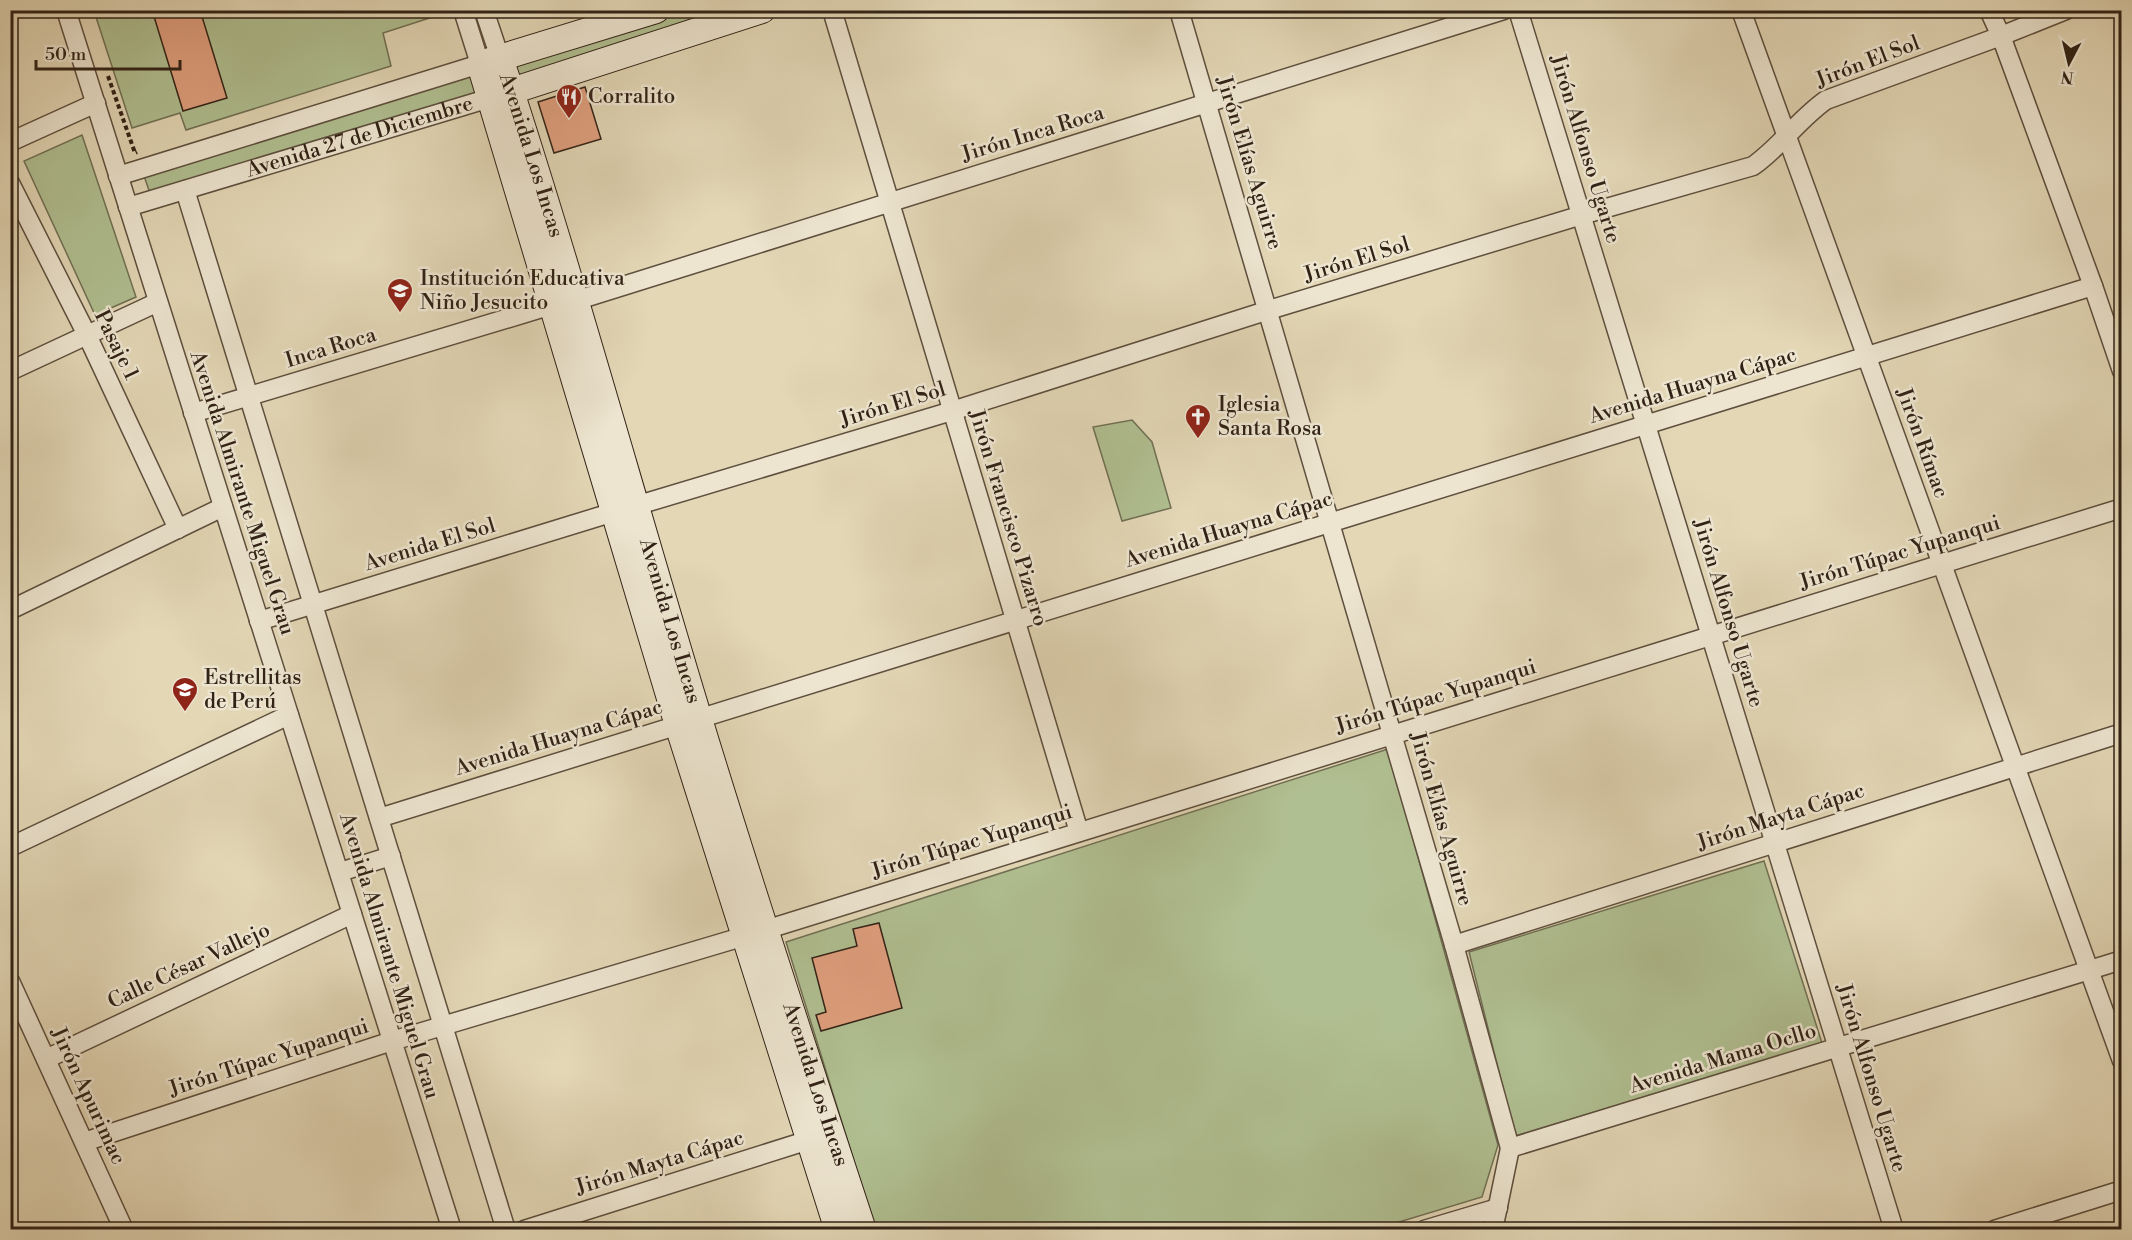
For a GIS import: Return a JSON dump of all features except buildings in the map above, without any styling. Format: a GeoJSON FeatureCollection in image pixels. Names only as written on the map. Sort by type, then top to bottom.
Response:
{"type":"FeatureCollection","features":[{"type":"Feature","properties":{"kind":"street","name":"Avenida Almirante Miguel Grau"},"geometry":{"type":"LineString","coordinates":[[66,10],[452,1230]]}},
{"type":"Feature","properties":{"kind":"street","name":"Avenida Los Incas"},"geometry":{"type":"LineString","coordinates":[[463,10],[490,61]]}},
{"type":"Feature","properties":{"kind":"street","name":"Avenida Los Incas"},"geometry":{"type":"LineString","coordinates":[[484,10],[490,61],[688,722],[755,933],[863,1230]]}},
{"type":"Feature","properties":{"kind":"street","name":"Avenida 27 de Diciembre"},"geometry":{"type":"LineString","coordinates":[[118,176],[656,10]]}},
{"type":"Feature","properties":{"kind":"street","name":"Avenida 27 de Diciembre"},"geometry":{"type":"LineString","coordinates":[[128,207],[500,95],[762,10]]}},
{"type":"Feature","properties":{"kind":"street","name":"Jirón Francisco Pizarro"},"geometry":{"type":"LineString","coordinates":[[832,10],[1079,832]]}},
{"type":"Feature","properties":{"kind":"street","name":"Jirón Elías Aguirre"},"geometry":{"type":"LineString","coordinates":[[1179,10],[1393,735],[1510,1148],[1494,1230]]}},
{"type":"Feature","properties":{"kind":"street","name":"Jirón Inca Roca"},"geometry":{"type":"LineString","coordinates":[[564,303],[1504,10]]}},
{"type":"Feature","properties":{"kind":"street","name":"Jirón Alfonso Ugarte"},"geometry":{"type":"LineString","coordinates":[[1518,10],[1894,1230]]}},
{"type":"Feature","properties":{"kind":"street","name":"Jirón Rímac"},"geometry":{"type":"LineString","coordinates":[[1741,10],[2121,1061]]}},
{"type":"Feature","properties":{"kind":"street"},"geometry":{"type":"LineString","coordinates":[[1989,10],[2001,36],[2093,286],[2121,371]]}},
{"type":"Feature","properties":{"kind":"street","name":"Jirón El Sol"},"geometry":{"type":"LineString","coordinates":[[625,509],[952,411],[1269,310],[1753,166],[1771,153],[1808,112],[1826,100],[2066,10]]}},
{"type":"Feature","properties":{"kind":"street"},"geometry":{"type":"LineString","coordinates":[[10,142],[96,103]]}},
{"type":"Feature","properties":{"kind":"street","name":"Pasaje 1"},"geometry":{"type":"LineString","coordinates":[[10,183],[87,335],[178,529]]}},
{"type":"Feature","properties":{"kind":"street","name":"Avenida Almirante Miguel Grau"},"geometry":{"type":"LineString","coordinates":[[185,190],[506,1230]]}},
{"type":"Feature","properties":{"kind":"street","name":"Avenida Huayna Cápac"},"geometry":{"type":"LineString","coordinates":[[379,818],[2093,286]]}},
{"type":"Feature","properties":{"kind":"street"},"geometry":{"type":"LineString","coordinates":[[10,371],[158,302]]}},
{"type":"Feature","properties":{"kind":"street","name":"Inca Roca"},"geometry":{"type":"LineString","coordinates":[[193,413],[564,303]]}},
{"type":"Feature","properties":{"kind":"street"},"geometry":{"type":"LineString","coordinates":[[10,610],[223,507]]}},
{"type":"Feature","properties":{"kind":"street","name":"Jirón Túpac Yupanqui"},"geometry":{"type":"LineString","coordinates":[[84,1142],[392,1041],[755,933],[2121,508]]}},
{"type":"Feature","properties":{"kind":"street","name":"Avenida El Sol"},"geometry":{"type":"LineString","coordinates":[[259,621],[625,509]]}},
{"type":"Feature","properties":{"kind":"street"},"geometry":{"type":"LineString","coordinates":[[10,847],[289,716]]}},
{"type":"Feature","properties":{"kind":"street","name":"Jirón Mayta Cápac"},"geometry":{"type":"LineString","coordinates":[[1454,945],[2121,733]]}},
{"type":"Feature","properties":{"kind":"street"},"geometry":{"type":"LineString","coordinates":[[340,872],[391,856]]}},
{"type":"Feature","properties":{"kind":"street","name":"Calle César Vallejo"},"geometry":{"type":"LineString","coordinates":[[46,1059],[352,914]]}},
{"type":"Feature","properties":{"kind":"street","name":"Avenida Los Incas"},"geometry":{"type":"LineString","coordinates":[[755,933],[809,1140],[838,1230]]}},
{"type":"Feature","properties":{"kind":"street","name":"Avenida Mama Ocllo"},"geometry":{"type":"LineString","coordinates":[[1510,1148],[2121,960]]}},
{"type":"Feature","properties":{"kind":"street","name":"Jirón Apurimac"},"geometry":{"type":"LineString","coordinates":[[10,981],[124,1230]]}},
{"type":"Feature","properties":{"kind":"street","name":"Jirón Mayta Cápac"},"geometry":{"type":"LineString","coordinates":[[524,1230],[809,1140]]}},
{"type":"Feature","properties":{"kind":"street"},"geometry":{"type":"LineString","coordinates":[[1994,1230],[2121,1190]]}},
{"type":"Feature","properties":{"kind":"street"},"geometry":{"type":"LineString","coordinates":[[1424,1230],[1498,1208]]}},
{"type":"Feature","properties":{"kind":"path"},"geometry":{"type":"LineString","coordinates":[[105,65],[135,153],[146,149]]}},
{"type":"Feature","properties":{"kind":"green space"},"geometry":{"type":"Polygon","coordinates":[[[441,10],[442,14],[383,33],[391,66],[186,130],[180,113],[132,128],[94,11],[441,10]]]}},
{"type":"Feature","properties":{"kind":"green space"},"geometry":{"type":"Polygon","coordinates":[[[681,11],[737,11],[513,79],[508,64],[681,11]]]}},
{"type":"Feature","properties":{"kind":"green space"},"geometry":{"type":"Polygon","coordinates":[[[473,75],[479,94],[150,193],[144,176],[473,75]]]}},
{"type":"Feature","properties":{"kind":"green space"},"geometry":{"type":"Polygon","coordinates":[[[82,135],[136,297],[95,315],[24,161],[82,135]]]}},
{"type":"Feature","properties":{"kind":"green space"},"geometry":{"type":"Polygon","coordinates":[[[1132,420],[1152,442],[1171,508],[1122,521],[1093,427],[1132,420]]]}},
{"type":"Feature","properties":{"kind":"green space"},"geometry":{"type":"Polygon","coordinates":[[[1388,749],[1498,1145],[1482,1197],[1376,1229],[875,1229],[786,942],[1388,749]]]}},
{"type":"Feature","properties":{"kind":"green space"},"geometry":{"type":"Polygon","coordinates":[[[1764,861],[1822,1043],[1515,1136],[1469,952],[1764,861]]]}},
{"type":"Feature","properties":{"kind":"place","name":"Corralito"},"geometry":{"type":"Point","coordinates":[569,120]}},
{"type":"Feature","properties":{"kind":"place","name":"Institución Educativa Niño Jesucito"},"geometry":{"type":"Point","coordinates":[400,314]}},
{"type":"Feature","properties":{"kind":"place","name":"Iglesia Santa Rosa"},"geometry":{"type":"Point","coordinates":[1198,440]}},
{"type":"Feature","properties":{"kind":"place","name":"Estrellitas de Perú"},"geometry":{"type":"Point","coordinates":[185,713]}}]}
